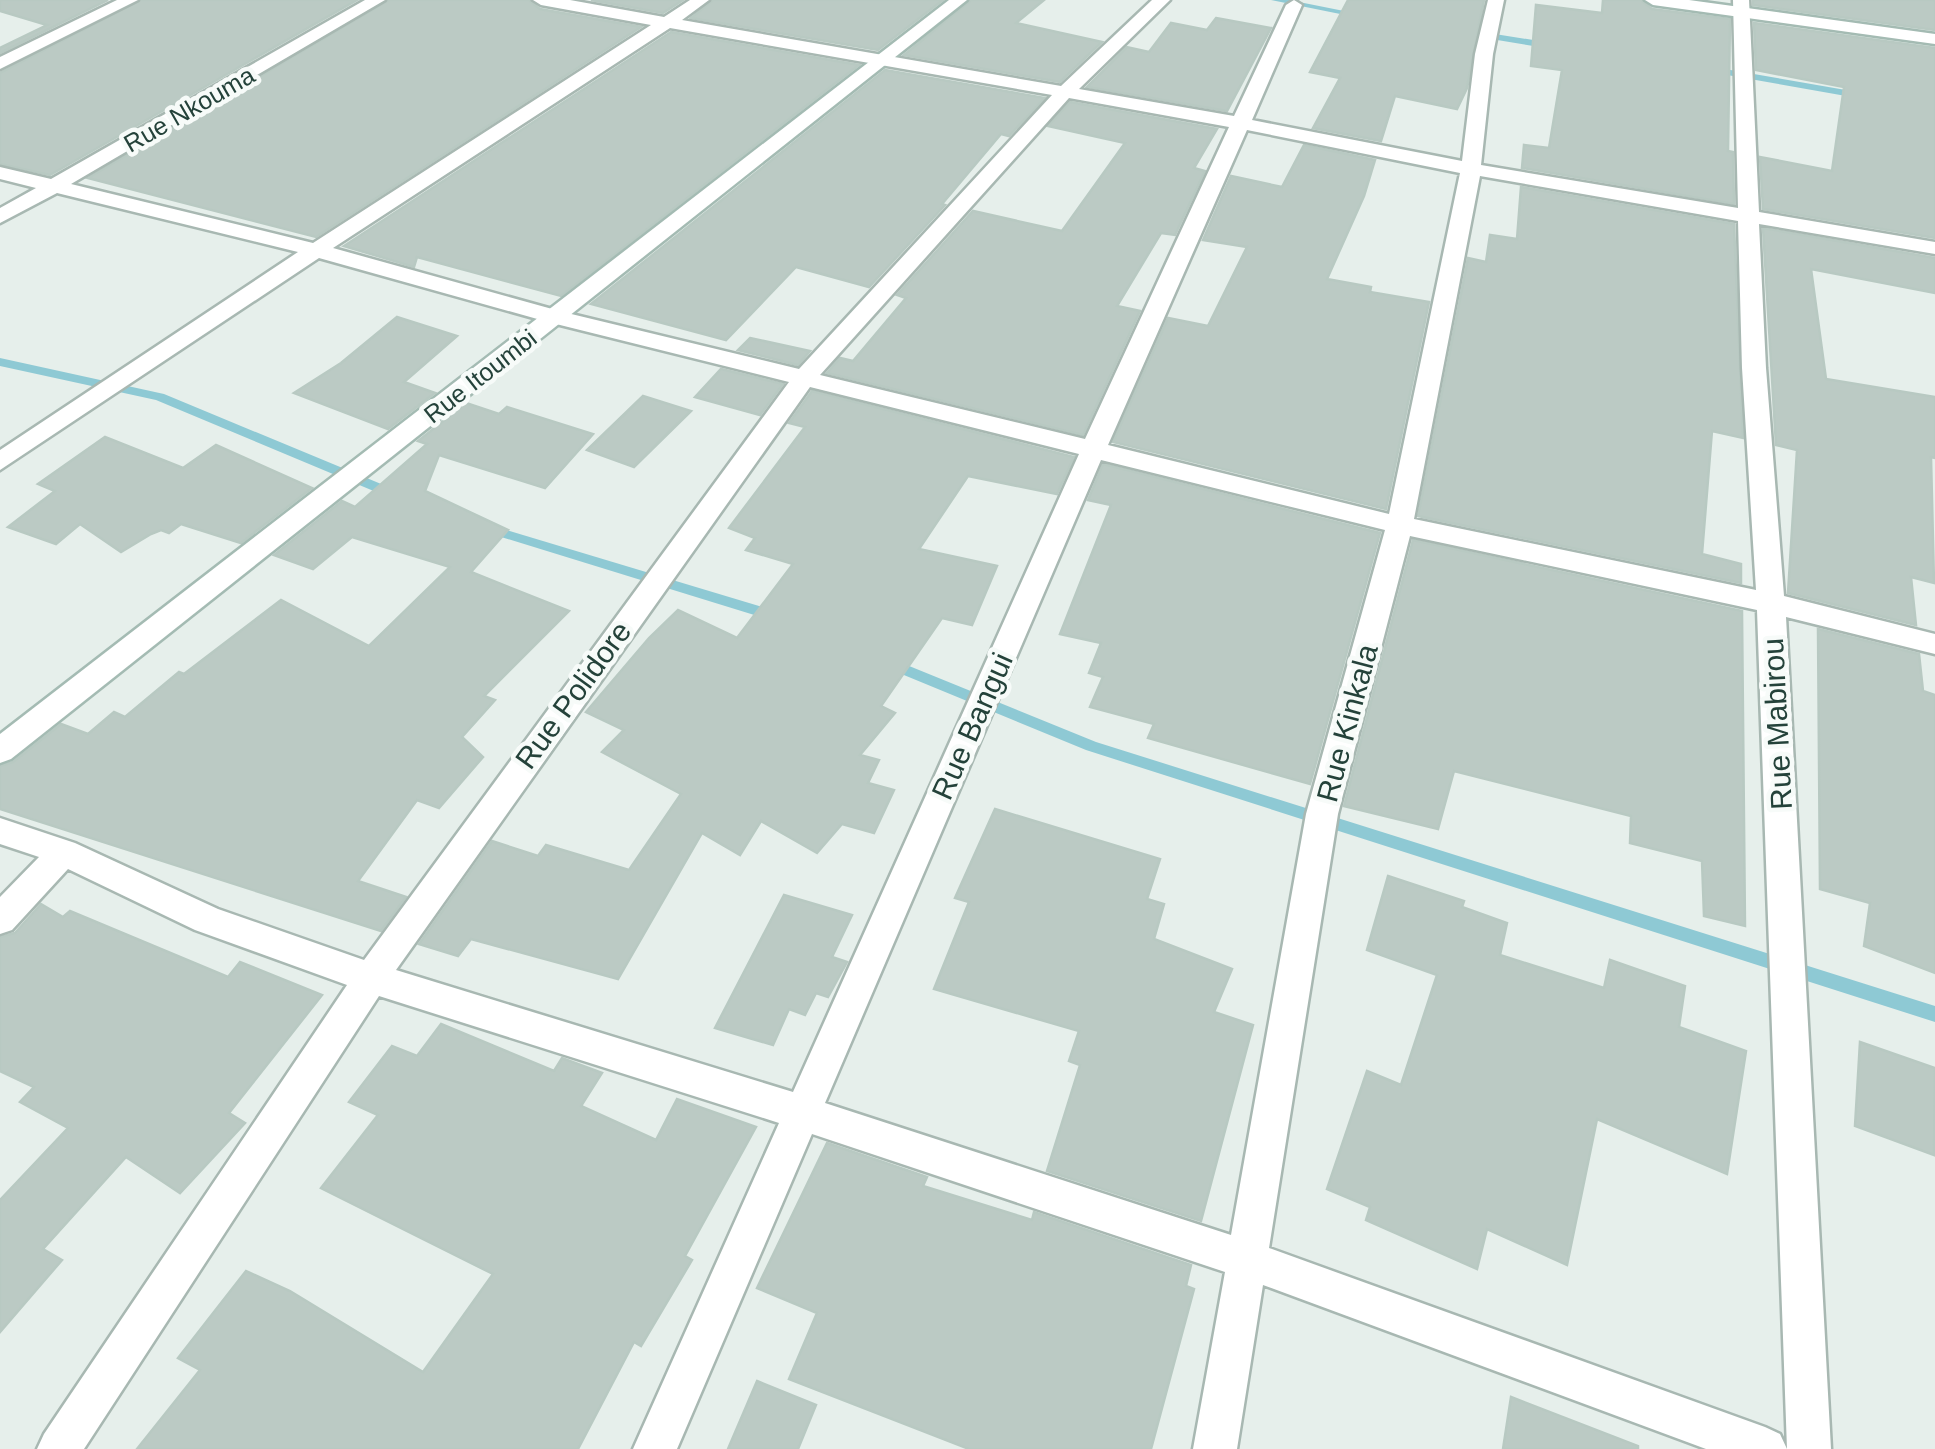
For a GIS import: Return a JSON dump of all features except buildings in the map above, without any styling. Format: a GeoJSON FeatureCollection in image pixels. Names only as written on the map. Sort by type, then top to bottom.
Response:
{"type":"FeatureCollection","features":[{"type":"Feature","properties":{"kind":"street"},"geometry":{"type":"LineString","coordinates":[[0,64],[130,0]]}},
{"type":"Feature","properties":{"kind":"street","name":"Rue Nkouma"},"geometry":{"type":"LineString","coordinates":[[0,217],[377,0]]}},
{"type":"Feature","properties":{"kind":"street"},"geometry":{"type":"LineString","coordinates":[[541,0],[1240,123],[1471,169],[1935,248]]}},
{"type":"Feature","properties":{"kind":"street"},"geometry":{"type":"LineString","coordinates":[[0,462],[316,250],[702,0]]}},
{"type":"Feature","properties":{"kind":"street","name":"Rue Itoumbi"},"geometry":{"type":"LineString","coordinates":[[0,751],[959,0]]}},
{"type":"Feature","properties":{"kind":"street","name":"Rue Polidore"},"geometry":{"type":"LineString","coordinates":[[60,1449],[371,978],[804,378],[1064,92],[1162,0]]}},
{"type":"Feature","properties":{"kind":"street","name":"Rue Kinkala"},"geometry":{"type":"LineString","coordinates":[[1215,1449],[1322,814],[1400,525],[1471,169],[1484,54],[1496,0]]}},
{"type":"Feature","properties":{"kind":"street"},"geometry":{"type":"LineString","coordinates":[[1654,0],[1741,7],[1935,39]]}},
{"type":"Feature","properties":{"kind":"street","name":"Rue Bangui"},"geometry":{"type":"LineString","coordinates":[[654,1449],[1093,450],[1294,5]]}},
{"type":"Feature","properties":{"kind":"street","name":"Rue Mabirou"},"geometry":{"type":"LineString","coordinates":[[1741,7],[1754,368],[1771,603],[1809,1449]]}},
{"type":"Feature","properties":{"kind":"street"},"geometry":{"type":"LineString","coordinates":[[0,174],[316,250],[556,317],[1400,525],[1771,603],[1935,644]]}},
{"type":"Feature","properties":{"kind":"street"},"geometry":{"type":"LineString","coordinates":[[0,832],[64,852],[206,920],[371,978],[803,1113],[1248,1260],[1765,1449]]}},
{"type":"Feature","properties":{"kind":"street"},"geometry":{"type":"LineString","coordinates":[[0,920],[64,852]]}},
{"type":"Feature","properties":{"kind":"waterway"},"geometry":{"type":"LineString","coordinates":[[1275,0],[1360,15]]}},
{"type":"Feature","properties":{"kind":"waterway"},"geometry":{"type":"LineString","coordinates":[[1476,34],[1552,46]]}},
{"type":"Feature","properties":{"kind":"waterway"},"geometry":{"type":"LineString","coordinates":[[1713,70],[1863,96]]}},
{"type":"Feature","properties":{"kind":"waterway"},"geometry":{"type":"LineString","coordinates":[[0,362],[160,397],[393,494]]}},
{"type":"Feature","properties":{"kind":"waterway"},"geometry":{"type":"LineString","coordinates":[[490,529],[774,616]]}},
{"type":"Feature","properties":{"kind":"waterway"},"geometry":{"type":"LineString","coordinates":[[887,662],[1091,746],[1935,1014]]}}]}
